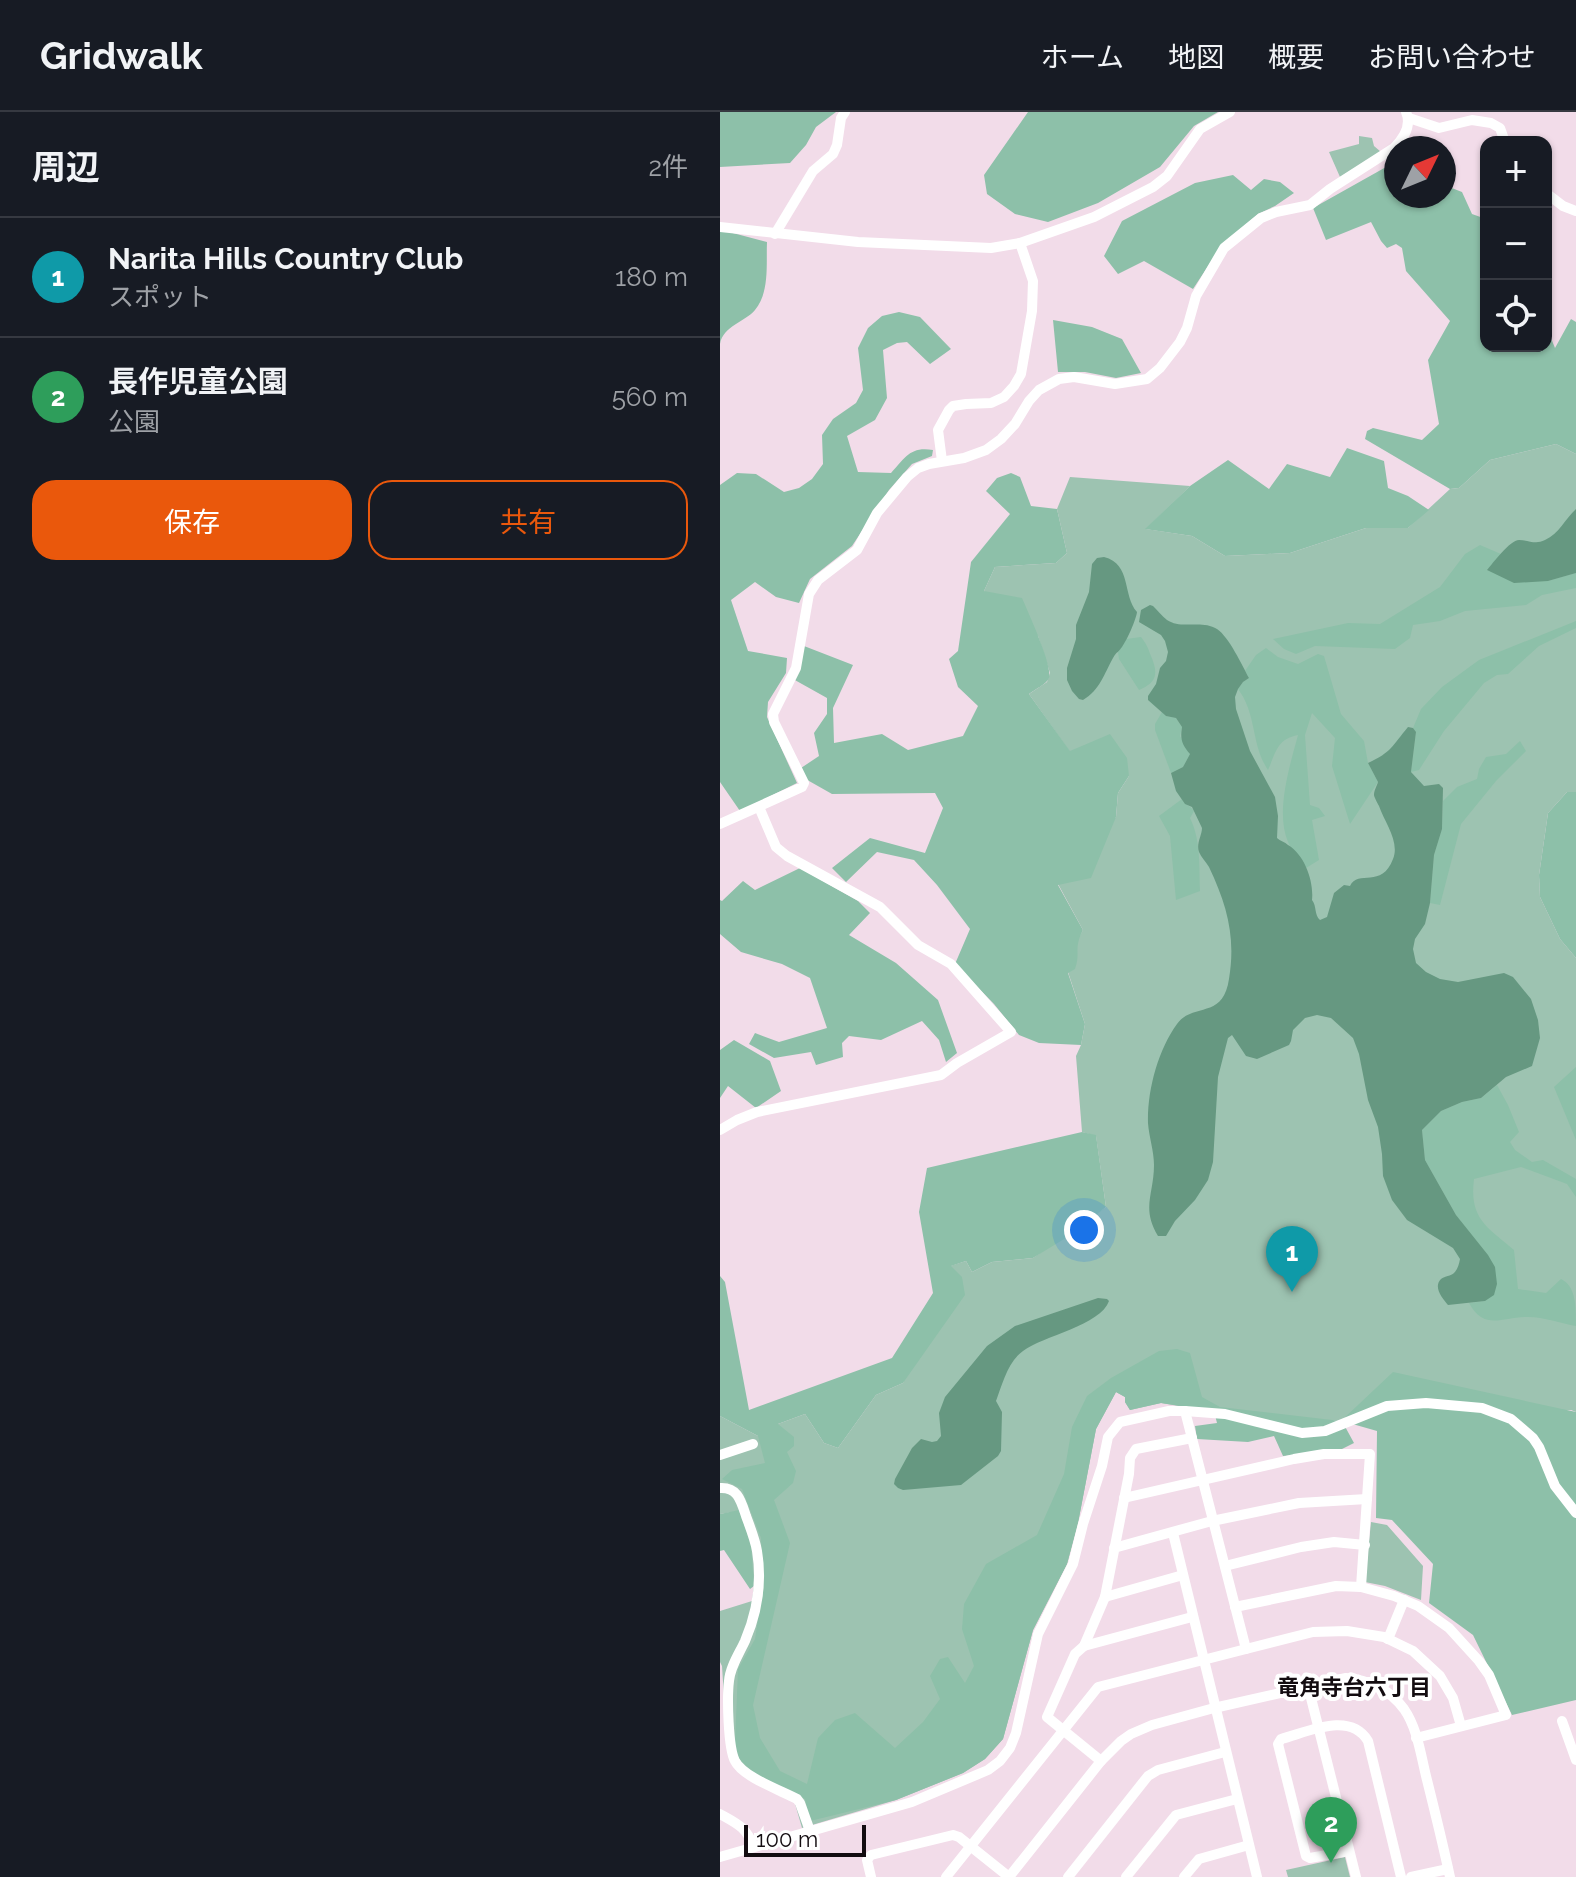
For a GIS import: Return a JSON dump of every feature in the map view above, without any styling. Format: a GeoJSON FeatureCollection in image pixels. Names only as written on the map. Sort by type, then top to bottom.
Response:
{"type":"FeatureCollection","features":[{"type":"Feature","properties":{"kind":"street"},"geometry":{"type":"LineString","coordinates":[[775,234],[813,171],[833,154],[845,112]]}},
{"type":"Feature","properties":{"kind":"street"},"geometry":{"type":"LineString","coordinates":[[720,227],[858,242],[991,248],[1020,243],[1094,217],[1153,187],[1167,176],[1200,129],[1230,112]]}},
{"type":"Feature","properties":{"kind":"street"},"geometry":{"type":"LineString","coordinates":[[720,824],[802,787],[804,783],[773,714],[796,668],[809,594],[818,580],[857,550],[877,513],[907,477],[918,468],[986,450],[1015,424],[1039,390],[1059,379],[1074,377],[1115,384],[1147,379],[1166,362],[1180,342],[1196,296],[1224,248],[1261,218],[1310,205],[1394,148],[1407,130],[1408,115],[1439,128],[1472,120],[1491,123],[1500,128],[1504,136]]}},
{"type":"Feature","properties":{"kind":"street"},"geometry":{"type":"LineString","coordinates":[[1552,198],[1576,211]]}},
{"type":"Feature","properties":{"kind":"street"},"geometry":{"type":"LineString","coordinates":[[942,461],[938,430],[949,410],[953,406],[991,403],[1004,397],[1021,374],[1033,281],[1020,243]]}},
{"type":"Feature","properties":{"kind":"street"},"geometry":{"type":"LineString","coordinates":[[720,1130],[757,1112],[941,1075],[1011,1032],[951,964],[918,945],[880,907],[776,847],[759,807]]}},
{"type":"Feature","properties":{"kind":"street"},"geometry":{"type":"LineString","coordinates":[[720,1857],[912,1802],[988,1770],[1000,1761],[1016,1733],[1038,1634],[1073,1564],[1108,1437],[1120,1422],[1169,1411],[1185,1411],[1225,1414],[1302,1433],[1325,1431],[1387,1406],[1426,1403],[1482,1408],[1511,1419],[1533,1438],[1555,1486],[1576,1513]]}},
{"type":"Feature","properties":{"kind":"street"},"geometry":{"type":"LineString","coordinates":[[1185,1411],[1246,1649]]}},
{"type":"Feature","properties":{"kind":"street"},"geometry":{"type":"LineString","coordinates":[[1101,1761],[1047,1717],[1075,1654],[1084,1646],[1105,1597],[1130,1458],[1136,1449],[1192,1438]]}},
{"type":"Feature","properties":{"kind":"street"},"geometry":{"type":"LineString","coordinates":[[720,1455],[753,1444]]}},
{"type":"Feature","properties":{"kind":"street"},"geometry":{"type":"LineString","coordinates":[[1124,1498],[1324,1454],[1370,1454],[1361,1587]]}},
{"type":"Feature","properties":{"kind":"street"},"geometry":{"type":"LineString","coordinates":[[720,1488],[735,1491],[740,1498],[757,1550],[757,1607],[729,1679],[731,1749],[741,1769],[797,1799],[810,1831]]}},
{"type":"Feature","properties":{"kind":"street"},"geometry":{"type":"LineString","coordinates":[[1114,1548],[1212,1521],[1299,1503],[1367,1499]]}},
{"type":"Feature","properties":{"kind":"street"},"geometry":{"type":"LineString","coordinates":[[1173,1533],[1257,1877]]}},
{"type":"Feature","properties":{"kind":"street"},"geometry":{"type":"LineString","coordinates":[[1225,1566],[1334,1542],[1365,1545]]}},
{"type":"Feature","properties":{"kind":"street"},"geometry":{"type":"LineString","coordinates":[[1105,1597],[1183,1575]]}},
{"type":"Feature","properties":{"kind":"street"},"geometry":{"type":"LineString","coordinates":[[1235,1607],[1336,1586],[1361,1587],[1404,1600],[1449,1628],[1489,1675],[1506,1715],[1416,1738]]}},
{"type":"Feature","properties":{"kind":"street"},"geometry":{"type":"LineString","coordinates":[[1388,1639],[1404,1600]]}},
{"type":"Feature","properties":{"kind":"street"},"geometry":{"type":"LineString","coordinates":[[1084,1646],[1192,1617]]}},
{"type":"Feature","properties":{"kind":"street"},"geometry":{"type":"LineString","coordinates":[[946,1877],[1101,1685],[1313,1632],[1347,1631],[1388,1639],[1413,1651],[1440,1676],[1453,1698],[1461,1726]]}},
{"type":"Feature","properties":{"kind":"street"},"geometry":{"type":"LineString","coordinates":[[871,1877],[867,1860],[874,1854],[950,1835],[959,1837],[1009,1877],[1101,1761],[1131,1734],[1214,1708],[1346,1678],[1380,1687],[1397,1701],[1411,1721],[1449,1873],[1411,1877]]}},
{"type":"Feature","properties":{"kind":"street"},"geometry":{"type":"LineString","coordinates":[[1308,1686],[1356,1877]]}},
{"type":"Feature","properties":{"kind":"street"},"geometry":{"type":"LineString","coordinates":[[1562,1721],[1571,1736],[1576,1760]]}},
{"type":"Feature","properties":{"kind":"street"},"geometry":{"type":"LineString","coordinates":[[1349,1851],[1310,1858],[1306,1856],[1278,1744],[1281,1739],[1341,1724],[1359,1730],[1368,1741],[1401,1877]]}},
{"type":"Feature","properties":{"kind":"street"},"geometry":{"type":"LineString","coordinates":[[1074,1875],[1148,1776],[1158,1770],[1225,1752]]}},
{"type":"Feature","properties":{"kind":"street"},"geometry":{"type":"LineString","coordinates":[[1126,1877],[1176,1815],[1237,1799]]}},
{"type":"Feature","properties":{"kind":"street"},"geometry":{"type":"LineString","coordinates":[[720,1814],[743,1827],[754,1847]]}},
{"type":"Feature","properties":{"kind":"street"},"geometry":{"type":"LineString","coordinates":[[1184,1877],[1199,1859],[1249,1845]]}},
{"type":"Feature","properties":{"kind":"shaded area"},"geometry":{"type":"Polygon","coordinates":[[[720,112],[836,112],[816,127],[806,145],[790,163],[720,167],[720,112]]]}},
{"type":"Feature","properties":{"kind":"shaded area"},"geometry":{"type":"Polygon","coordinates":[[[1028,112],[1218,112],[1194,126],[1160,167],[1098,203],[1048,222],[1015,214],[987,194],[984,175],[1028,112]]]}},
{"type":"Feature","properties":{"kind":"shaded area"},"geometry":{"type":"Polygon","coordinates":[[[1359,136],[1372,138],[1374,146],[1381,152],[1340,177],[1329,152],[1359,144],[1359,136]]]}},
{"type":"Feature","properties":{"kind":"shaded area"},"geometry":{"type":"Polygon","coordinates":[[[1384,168],[1384,208],[1456,208],[1456,190],[1462,192],[1472,214],[1480,217],[1480,352],[1552,352],[1552,341],[1555,348],[1571,319],[1576,322],[1576,454],[1556,444],[1490,460],[1459,488],[1450,489],[1365,439],[1367,431],[1373,428],[1422,440],[1439,424],[1428,360],[1450,321],[1406,271],[1402,248],[1396,244],[1387,248],[1371,222],[1326,240],[1313,208],[1384,168]]]}},
{"type":"Feature","properties":{"kind":"shaded area"},"geometry":{"type":"Polygon","coordinates":[[[1233,175],[1251,190],[1264,179],[1280,182],[1294,193],[1258,214],[1222,245],[1193,289],[1144,261],[1118,274],[1104,256],[1122,221],[1195,183],[1233,175]]]}},
{"type":"Feature","properties":{"kind":"shaded area"},"geometry":{"type":"Polygon","coordinates":[[[720,231],[767,242],[766,277],[760,303],[751,314],[725,333],[720,344],[720,231]]]}},
{"type":"Feature","properties":{"kind":"shaded area"},"geometry":{"type":"Polygon","coordinates":[[[899,312],[920,317],[951,349],[930,364],[907,342],[883,350],[887,398],[875,420],[847,436],[858,472],[891,473],[909,454],[919,450],[933,450],[932,456],[912,464],[889,490],[852,546],[810,579],[799,603],[776,597],[755,582],[731,600],[748,651],[787,658],[786,673],[768,702],[767,717],[797,783],[740,811],[720,782],[720,485],[737,473],[756,474],[784,492],[799,488],[812,479],[823,464],[822,435],[833,419],[856,403],[863,390],[858,348],[868,328],[882,316],[899,312]]]}},
{"type":"Feature","properties":{"kind":"shaded area"},"geometry":{"type":"Polygon","coordinates":[[[1053,320],[1092,327],[1122,339],[1141,373],[1116,378],[1085,372],[1058,372],[1053,320]]]}},
{"type":"Feature","properties":{"kind":"shaded area"},"geometry":{"type":"Polygon","coordinates":[[[1556,444],[1576,454],[1576,792],[1567,792],[1548,813],[1539,875],[1540,897],[1560,939],[1576,958],[1576,1412],[1341,1421],[1214,1412],[1161,1403],[1130,1410],[1125,1397],[1116,1392],[1096,1429],[1067,1564],[1033,1630],[1003,1739],[985,1759],[963,1773],[896,1800],[802,1828],[794,1800],[749,1780],[727,1745],[720,1662],[720,1611],[752,1601],[754,1586],[739,1511],[720,1514],[720,1416],[758,1436],[805,1414],[824,1443],[838,1448],[876,1395],[903,1383],[950,1266],[966,1261],[972,1272],[992,1262],[1033,1258],[1106,1207],[1096,1136],[1082,1132],[1076,1056],[1085,1024],[1068,972],[1083,930],[1058,884],[1116,817],[1118,793],[1129,776],[1070,752],[1029,694],[1047,682],[1050,673],[1038,636],[984,591],[995,567],[1056,563],[1067,553],[1057,509],[1070,477],[1190,486],[1146,529],[1192,536],[1225,556],[1290,553],[1366,528],[1408,528],[1450,489],[1459,488],[1490,460],[1556,444]]]}},
{"type":"Feature","properties":{"kind":"shaded area"},"geometry":{"type":"Polygon","coordinates":[[[1347,448],[1384,461],[1388,488],[1408,496],[1429,510],[1408,528],[1366,528],[1290,553],[1225,556],[1192,536],[1145,529],[1190,486],[1228,460],[1269,489],[1287,464],[1330,477],[1347,448]]]}},
{"type":"Feature","properties":{"kind":"shaded area"},"geometry":{"type":"Polygon","coordinates":[[[1011,473],[1020,477],[1031,506],[1057,509],[1067,553],[1056,563],[995,567],[984,591],[1022,598],[1049,672],[1048,680],[1029,694],[1070,751],[1110,734],[1127,758],[1129,776],[1118,793],[1116,817],[1091,878],[1058,885],[1083,930],[1078,942],[1075,969],[1068,973],[1085,1024],[1081,1045],[1039,1043],[1019,1035],[955,964],[970,929],[914,860],[877,852],[846,882],[832,868],[870,838],[925,853],[943,808],[935,793],[832,794],[802,777],[801,768],[819,756],[814,733],[827,714],[827,698],[793,679],[804,646],[853,665],[833,708],[834,743],[882,734],[908,750],[963,736],[978,706],[958,687],[949,659],[958,651],[971,562],[1010,514],[986,491],[997,478],[1011,473]]]}},
{"type":"Feature","properties":{"kind":"shaded area"},"geometry":{"type":"Polygon","coordinates":[[[1576,509],[1576,573],[1548,581],[1514,583],[1487,570],[1515,541],[1538,542],[1550,537],[1576,509]]]}},
{"type":"Feature","properties":{"kind":"shaded area"},"geometry":{"type":"Polygon","coordinates":[[[1480,545],[1501,554],[1487,570],[1548,581],[1576,573],[1576,588],[1542,595],[1526,605],[1465,611],[1440,621],[1413,625],[1410,638],[1395,649],[1315,646],[1296,654],[1273,639],[1348,623],[1380,624],[1440,587],[1465,554],[1480,545]]]}},
{"type":"Feature","properties":{"kind":"shaded area"},"geometry":{"type":"Polygon","coordinates":[[[1104,557],[1119,566],[1137,612],[1124,644],[1098,687],[1083,700],[1072,691],[1067,680],[1067,668],[1076,639],[1076,625],[1089,592],[1092,564],[1097,558],[1104,557]]]}},
{"type":"Feature","properties":{"kind":"shaded area"},"geometry":{"type":"Polygon","coordinates":[[[1150,605],[1173,623],[1217,629],[1239,659],[1249,678],[1238,689],[1236,709],[1250,751],[1275,797],[1277,838],[1294,849],[1304,862],[1320,920],[1327,917],[1334,893],[1344,885],[1350,886],[1359,879],[1383,873],[1395,853],[1393,839],[1374,796],[1378,782],[1368,763],[1387,752],[1408,727],[1413,728],[1416,732],[1411,772],[1424,786],[1439,784],[1443,788],[1442,829],[1434,855],[1425,924],[1415,939],[1413,949],[1416,963],[1440,979],[1458,982],[1504,973],[1513,977],[1531,999],[1540,1038],[1532,1066],[1506,1077],[1481,1098],[1441,1111],[1422,1130],[1425,1160],[1456,1215],[1495,1267],[1497,1284],[1494,1295],[1485,1301],[1448,1305],[1441,1296],[1439,1282],[1454,1273],[1460,1259],[1453,1248],[1407,1220],[1392,1200],[1383,1176],[1378,1127],[1368,1100],[1359,1054],[1353,1038],[1331,1018],[1317,1015],[1305,1018],[1293,1030],[1289,1045],[1257,1059],[1246,1056],[1232,1035],[1228,1038],[1218,1077],[1213,1162],[1208,1180],[1166,1236],[1158,1236],[1153,1226],[1149,1209],[1154,1160],[1148,1123],[1155,1071],[1164,1046],[1177,1024],[1191,1013],[1214,1005],[1226,992],[1231,949],[1221,895],[1199,852],[1202,828],[1192,807],[1185,804],[1176,791],[1171,773],[1183,767],[1190,754],[1182,742],[1182,727],[1176,718],[1166,716],[1148,700],[1168,652],[1161,635],[1139,622],[1141,610],[1150,605]]]}},
{"type":"Feature","properties":{"kind":"shaded area"},"geometry":{"type":"Polygon","coordinates":[[[1576,621],[1576,628],[1539,646],[1508,674],[1497,675],[1484,683],[1444,731],[1419,770],[1411,772],[1416,733],[1413,728],[1421,709],[1442,687],[1479,660],[1576,621]]]}},
{"type":"Feature","properties":{"kind":"shaded area"},"geometry":{"type":"Polygon","coordinates":[[[1141,637],[1149,650],[1155,676],[1150,684],[1139,690],[1119,659],[1118,652],[1126,639],[1141,637]]]}},
{"type":"Feature","properties":{"kind":"shaded area"},"geometry":{"type":"Polygon","coordinates":[[[1266,648],[1278,657],[1298,664],[1318,654],[1324,656],[1341,714],[1364,741],[1368,763],[1378,782],[1350,824],[1332,766],[1335,738],[1312,713],[1305,735],[1310,805],[1319,808],[1325,816],[1312,820],[1319,860],[1306,868],[1288,842],[1283,817],[1285,788],[1298,735],[1281,743],[1268,770],[1248,709],[1238,689],[1249,678],[1245,671],[1256,655],[1266,648]]]}},
{"type":"Feature","properties":{"kind":"shaded area"},"geometry":{"type":"Polygon","coordinates":[[[1162,712],[1176,718],[1182,727],[1180,736],[1190,754],[1183,767],[1171,773],[1155,730],[1162,712]]]}},
{"type":"Feature","properties":{"kind":"shaded area"},"geometry":{"type":"Polygon","coordinates":[[[1520,741],[1526,751],[1496,781],[1461,824],[1440,905],[1430,903],[1434,855],[1442,829],[1443,801],[1457,787],[1477,779],[1486,757],[1506,754],[1520,741]]]}},
{"type":"Feature","properties":{"kind":"shaded area"},"geometry":{"type":"Polygon","coordinates":[[[1567,792],[1576,792],[1576,958],[1560,939],[1540,897],[1539,875],[1548,813],[1567,792]]]}},
{"type":"Feature","properties":{"kind":"shaded area"},"geometry":{"type":"Polygon","coordinates":[[[1182,799],[1194,811],[1190,818],[1198,844],[1200,891],[1176,900],[1170,836],[1159,816],[1182,799]]]}},
{"type":"Feature","properties":{"kind":"shaded area"},"geometry":{"type":"Polygon","coordinates":[[[800,868],[858,901],[870,913],[849,935],[896,963],[938,1000],[957,1053],[946,1062],[939,1040],[922,1021],[881,1040],[849,1036],[842,1043],[843,1057],[816,1065],[811,1052],[774,1058],[749,1044],[755,1033],[779,1042],[827,1028],[810,978],[782,964],[741,952],[720,934],[720,900],[743,881],[755,890],[800,868]]]}},
{"type":"Feature","properties":{"kind":"shaded area"},"geometry":{"type":"Polygon","coordinates":[[[734,1040],[770,1061],[781,1091],[756,1108],[728,1086],[720,1098],[720,1050],[734,1040]]]}},
{"type":"Feature","properties":{"kind":"shaded area"},"geometry":{"type":"Polygon","coordinates":[[[1576,1067],[1576,1140],[1554,1087],[1576,1067]]]}},
{"type":"Feature","properties":{"kind":"shaded area"},"geometry":{"type":"Polygon","coordinates":[[[1497,1085],[1519,1132],[1510,1142],[1515,1150],[1532,1162],[1543,1160],[1576,1179],[1576,1197],[1567,1184],[1521,1167],[1474,1179],[1474,1204],[1488,1228],[1514,1250],[1518,1289],[1546,1293],[1561,1279],[1570,1286],[1576,1326],[1531,1317],[1487,1320],[1469,1303],[1485,1301],[1469,1232],[1425,1160],[1422,1130],[1441,1111],[1481,1098],[1497,1085]]]}},
{"type":"Feature","properties":{"kind":"shaded area"},"geometry":{"type":"Polygon","coordinates":[[[1082,1132],[1096,1135],[1106,1207],[1074,1233],[1033,1258],[992,1262],[972,1272],[966,1261],[951,1266],[962,1277],[965,1295],[903,1383],[876,1395],[838,1448],[824,1443],[805,1414],[778,1424],[794,1437],[794,1446],[787,1452],[796,1471],[793,1483],[774,1500],[790,1543],[753,1705],[760,1738],[780,1771],[807,1784],[818,1738],[835,1720],[855,1713],[895,1748],[923,1722],[940,1699],[930,1676],[940,1659],[948,1657],[965,1683],[974,1666],[962,1629],[964,1604],[986,1564],[1037,1535],[1064,1474],[1072,1427],[1087,1396],[1111,1378],[1159,1351],[1177,1349],[1190,1353],[1202,1397],[1220,1407],[1341,1421],[1393,1372],[1576,1412],[1576,1700],[1512,1715],[1473,1635],[1429,1603],[1433,1564],[1392,1520],[1376,1518],[1377,1431],[1342,1421],[1354,1443],[1338,1451],[1283,1456],[1274,1436],[1248,1442],[1197,1439],[1195,1426],[1217,1423],[1214,1411],[1161,1403],[1130,1410],[1125,1397],[1116,1392],[1096,1429],[1067,1564],[1033,1630],[1003,1739],[985,1759],[963,1773],[896,1800],[810,1821],[805,1799],[755,1774],[739,1759],[735,1743],[738,1669],[755,1639],[763,1587],[761,1538],[742,1489],[722,1479],[732,1470],[765,1463],[758,1436],[720,1416],[720,1276],[725,1282],[749,1410],[892,1358],[933,1293],[919,1212],[927,1168],[1082,1132]]]}},
{"type":"Feature","properties":{"kind":"shaded area"},"geometry":{"type":"Polygon","coordinates":[[[1098,1298],[1109,1301],[1095,1317],[1032,1346],[1013,1361],[996,1401],[1002,1412],[1001,1451],[998,1456],[961,1485],[903,1490],[894,1484],[912,1448],[921,1439],[932,1442],[941,1436],[939,1413],[945,1397],[987,1346],[1015,1326],[1098,1298]]]}},
{"type":"Feature","properties":{"kind":"shaded area"},"geometry":{"type":"Polygon","coordinates":[[[739,1510],[751,1545],[754,1586],[750,1589],[724,1550],[720,1551],[720,1514],[739,1510]]]}},
{"type":"Feature","properties":{"kind":"shaded area"},"geometry":{"type":"Polygon","coordinates":[[[1371,1522],[1387,1525],[1423,1566],[1421,1600],[1365,1582],[1371,1522]]]}},
{"type":"Feature","properties":{"kind":"shaded area"},"geometry":{"type":"Polygon","coordinates":[[[1345,1857],[1350,1877],[1288,1877],[1286,1870],[1345,1857]]]}},
{"type":"Feature","properties":{"kind":"place","name":"Narita Hills Country Club"},"geometry":{"type":"Point","coordinates":[1292,1292]}},
{"type":"Feature","properties":{"kind":"place","name":"長作児童公園"},"geometry":{"type":"Point","coordinates":[1331,1863]}},
{"type":"Feature","properties":{"kind":"district","name":"竜角寺台六丁目"},"geometry":{"type":"Point","coordinates":[1354,1687]}}]}
